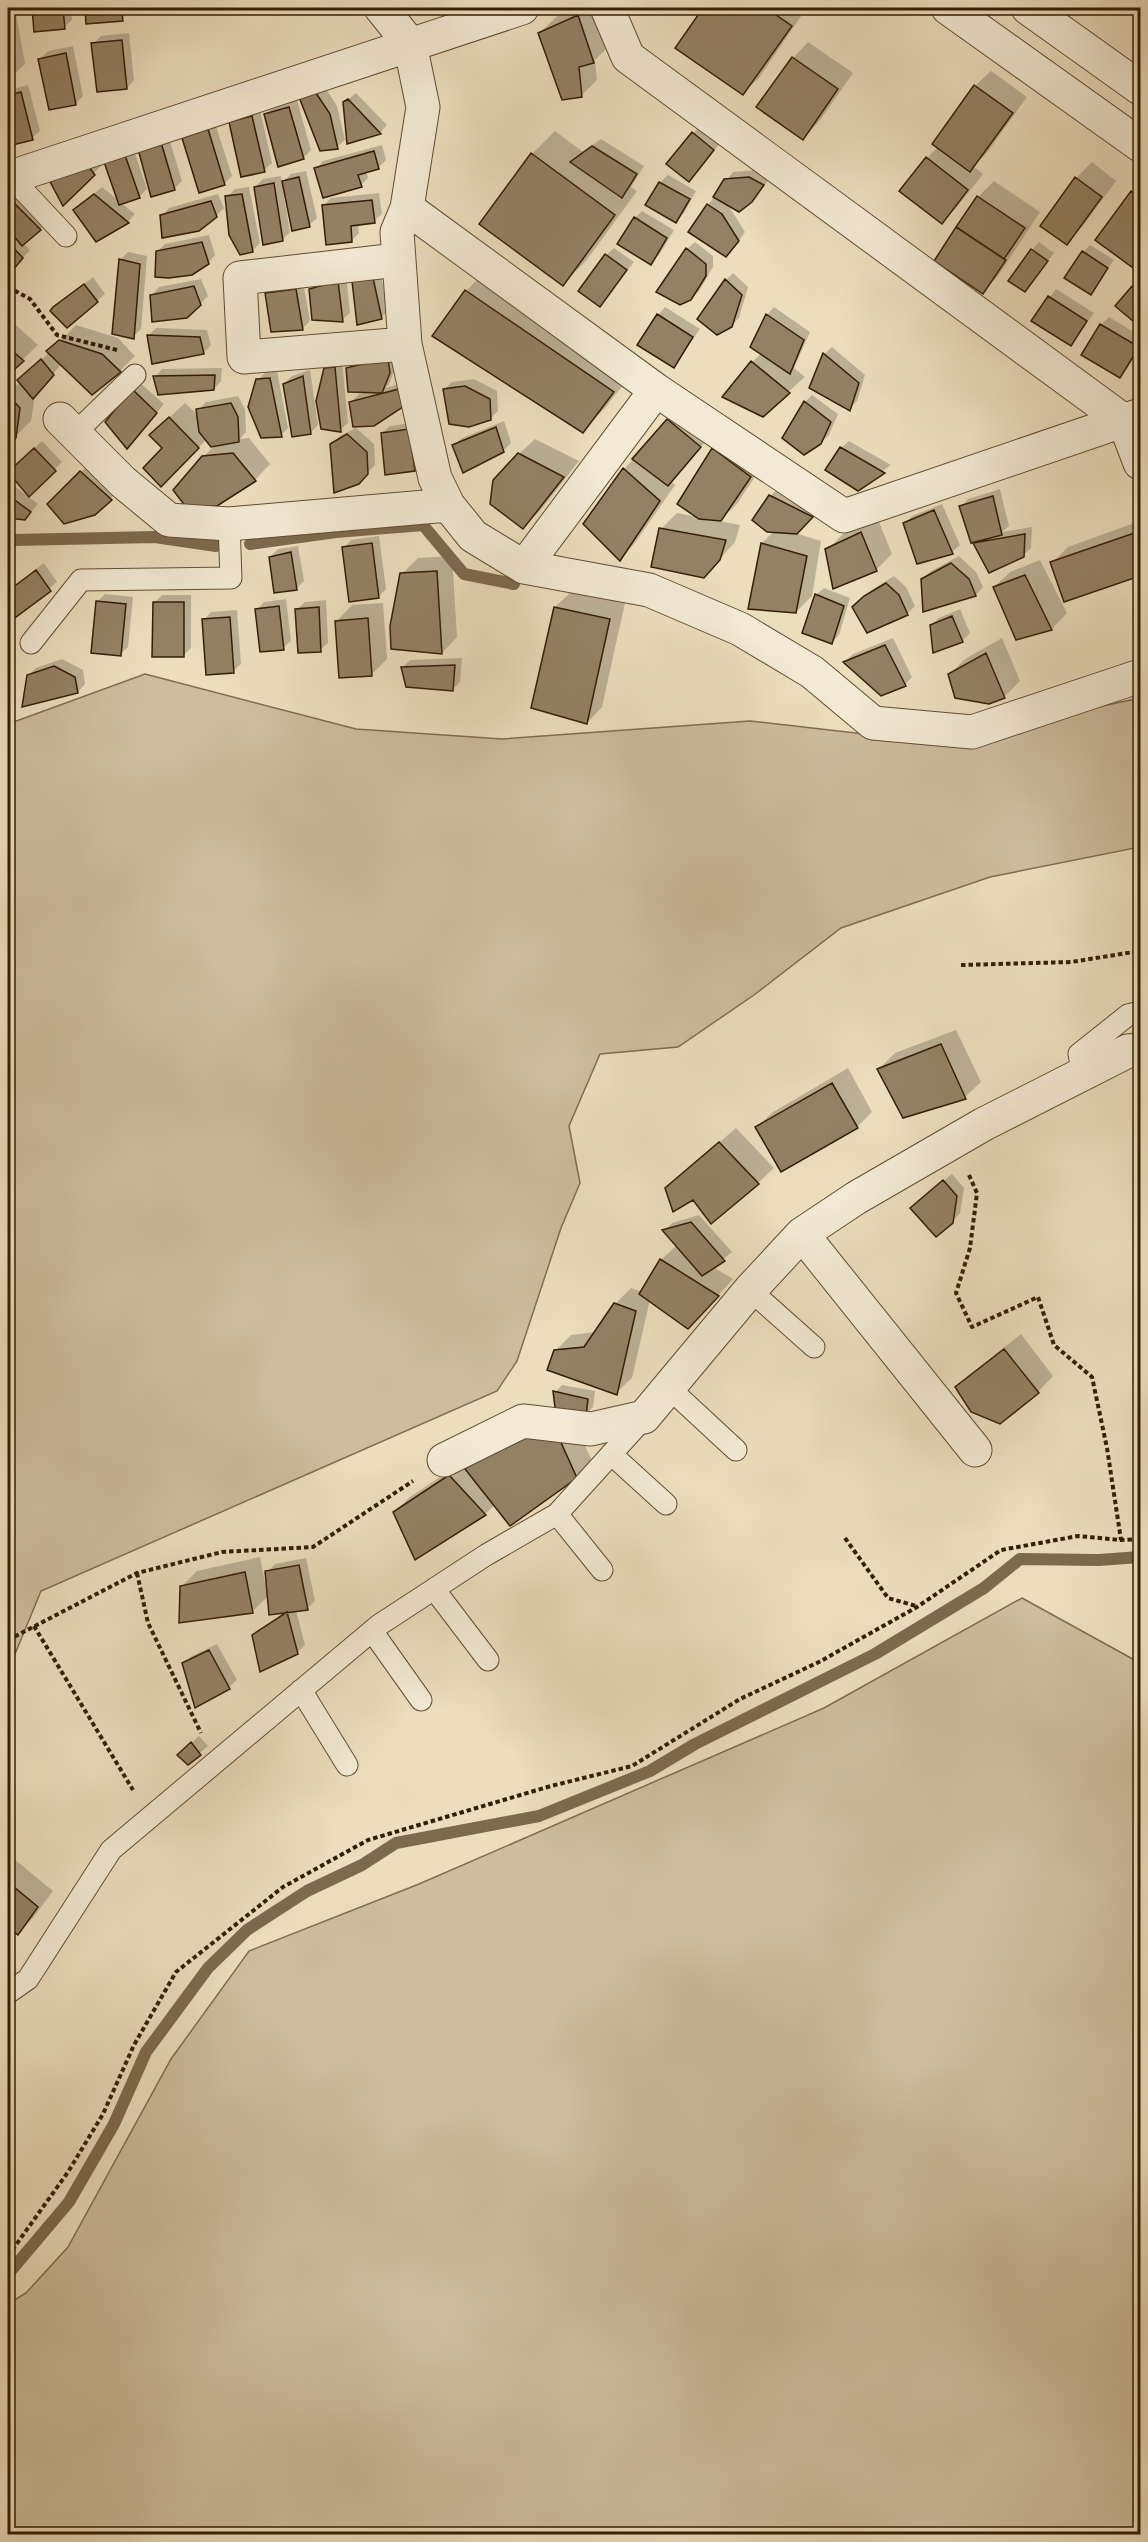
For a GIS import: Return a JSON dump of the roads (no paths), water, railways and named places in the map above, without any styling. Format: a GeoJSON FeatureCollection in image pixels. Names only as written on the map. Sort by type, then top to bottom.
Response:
{"type":"FeatureCollection","features":[{"type":"Feature","properties":{"kind":"street"},"geometry":{"type":"LineString","coordinates":[[381,8],[410,44],[423,107],[407,208],[397,232],[397,260],[405,344],[435,478],[448,505],[473,536],[524,567],[649,590],[740,629],[812,672],[873,723],[972,732],[1140,676]]}},
{"type":"Feature","properties":{"kind":"street"},"geometry":{"type":"LineString","coordinates":[[9,177],[522,8]]}},
{"type":"Feature","properties":{"kind":"street"},"geometry":{"type":"LineString","coordinates":[[607,8],[628,57],[1132,418],[1140,463]]}},
{"type":"Feature","properties":{"kind":"street"},"geometry":{"type":"LineString","coordinates":[[948,8],[1140,145]]}},
{"type":"Feature","properties":{"kind":"street"},"geometry":{"type":"LineString","coordinates":[[1028,8],[1140,88]]}},
{"type":"Feature","properties":{"kind":"street"},"geometry":{"type":"LineString","coordinates":[[407,208],[656,390],[844,516],[1132,418]]}},
{"type":"Feature","properties":{"kind":"street"},"geometry":{"type":"LineString","coordinates":[[397,260],[240,278],[244,357],[405,344]]}},
{"type":"Feature","properties":{"kind":"street"},"geometry":{"type":"LineString","coordinates":[[524,567],[656,390]]}},
{"type":"Feature","properties":{"kind":"street"},"geometry":{"type":"LineString","coordinates":[[67,426],[123,482],[169,520],[229,524],[448,505]]}},
{"type":"Feature","properties":{"kind":"street"},"geometry":{"type":"LineString","coordinates":[[444,1460],[523,1421],[591,1429],[644,1417],[750,1290],[802,1234],[856,1198],[955,1141],[1128,1050],[1140,1050]]}},
{"type":"Feature","properties":{"kind":"street"},"geometry":{"type":"LineString","coordinates":[[802,1234],[975,1450]]}},
{"type":"Feature","properties":{"kind":"lane"},"geometry":{"type":"LineString","coordinates":[[9,177],[66,236]]}},
{"type":"Feature","properties":{"kind":"lane"},"geometry":{"type":"LineString","coordinates":[[67,426],[135,375]]}},
{"type":"Feature","properties":{"kind":"lane"},"geometry":{"type":"LineString","coordinates":[[31,643],[81,580],[231,578],[229,524]]}},
{"type":"Feature","properties":{"kind":"lane"},"geometry":{"type":"LineString","coordinates":[[1083,1075],[1079,1054],[1128,1015],[1140,1012]]}},
{"type":"Feature","properties":{"kind":"lane"},"geometry":{"type":"LineString","coordinates":[[750,1290],[814,1347]]}},
{"type":"Feature","properties":{"kind":"lane"},"geometry":{"type":"LineString","coordinates":[[668,1388],[735,1450]]}},
{"type":"Feature","properties":{"kind":"lane"},"geometry":{"type":"LineString","coordinates":[[8,1994],[28,1979],[111,1850],[372,1631],[486,1555],[557,1514],[644,1417]]}},
{"type":"Feature","properties":{"kind":"lane"},"geometry":{"type":"LineString","coordinates":[[611,1454],[666,1504]]}},
{"type":"Feature","properties":{"kind":"lane"},"geometry":{"type":"LineString","coordinates":[[557,1514],[602,1570]]}},
{"type":"Feature","properties":{"kind":"lane"},"geometry":{"type":"LineString","coordinates":[[434,1589],[488,1660]]}},
{"type":"Feature","properties":{"kind":"lane"},"geometry":{"type":"LineString","coordinates":[[372,1631],[421,1700]]}},
{"type":"Feature","properties":{"kind":"lane"},"geometry":{"type":"LineString","coordinates":[[301,1690],[347,1764]]}},
{"type":"Feature","properties":{"kind":"waterway"},"geometry":{"type":"LineString","coordinates":[[250,544],[336,532],[423,525],[464,574],[514,584]]}},
{"type":"Feature","properties":{"kind":"waterway"},"geometry":{"type":"LineString","coordinates":[[8,537],[14,540],[155,537],[216,546]]}},
{"type":"Feature","properties":{"kind":"waterway"},"geometry":{"type":"LineString","coordinates":[[8,2279],[9,2273],[69,2202],[114,2124],[146,2052],[208,1968],[247,1930],[307,1891],[362,1865],[396,1843],[539,1816],[650,1771],[695,1744],[875,1654],[984,1588],[1020,1559],[1099,1560],[1140,1557]]}}]}
